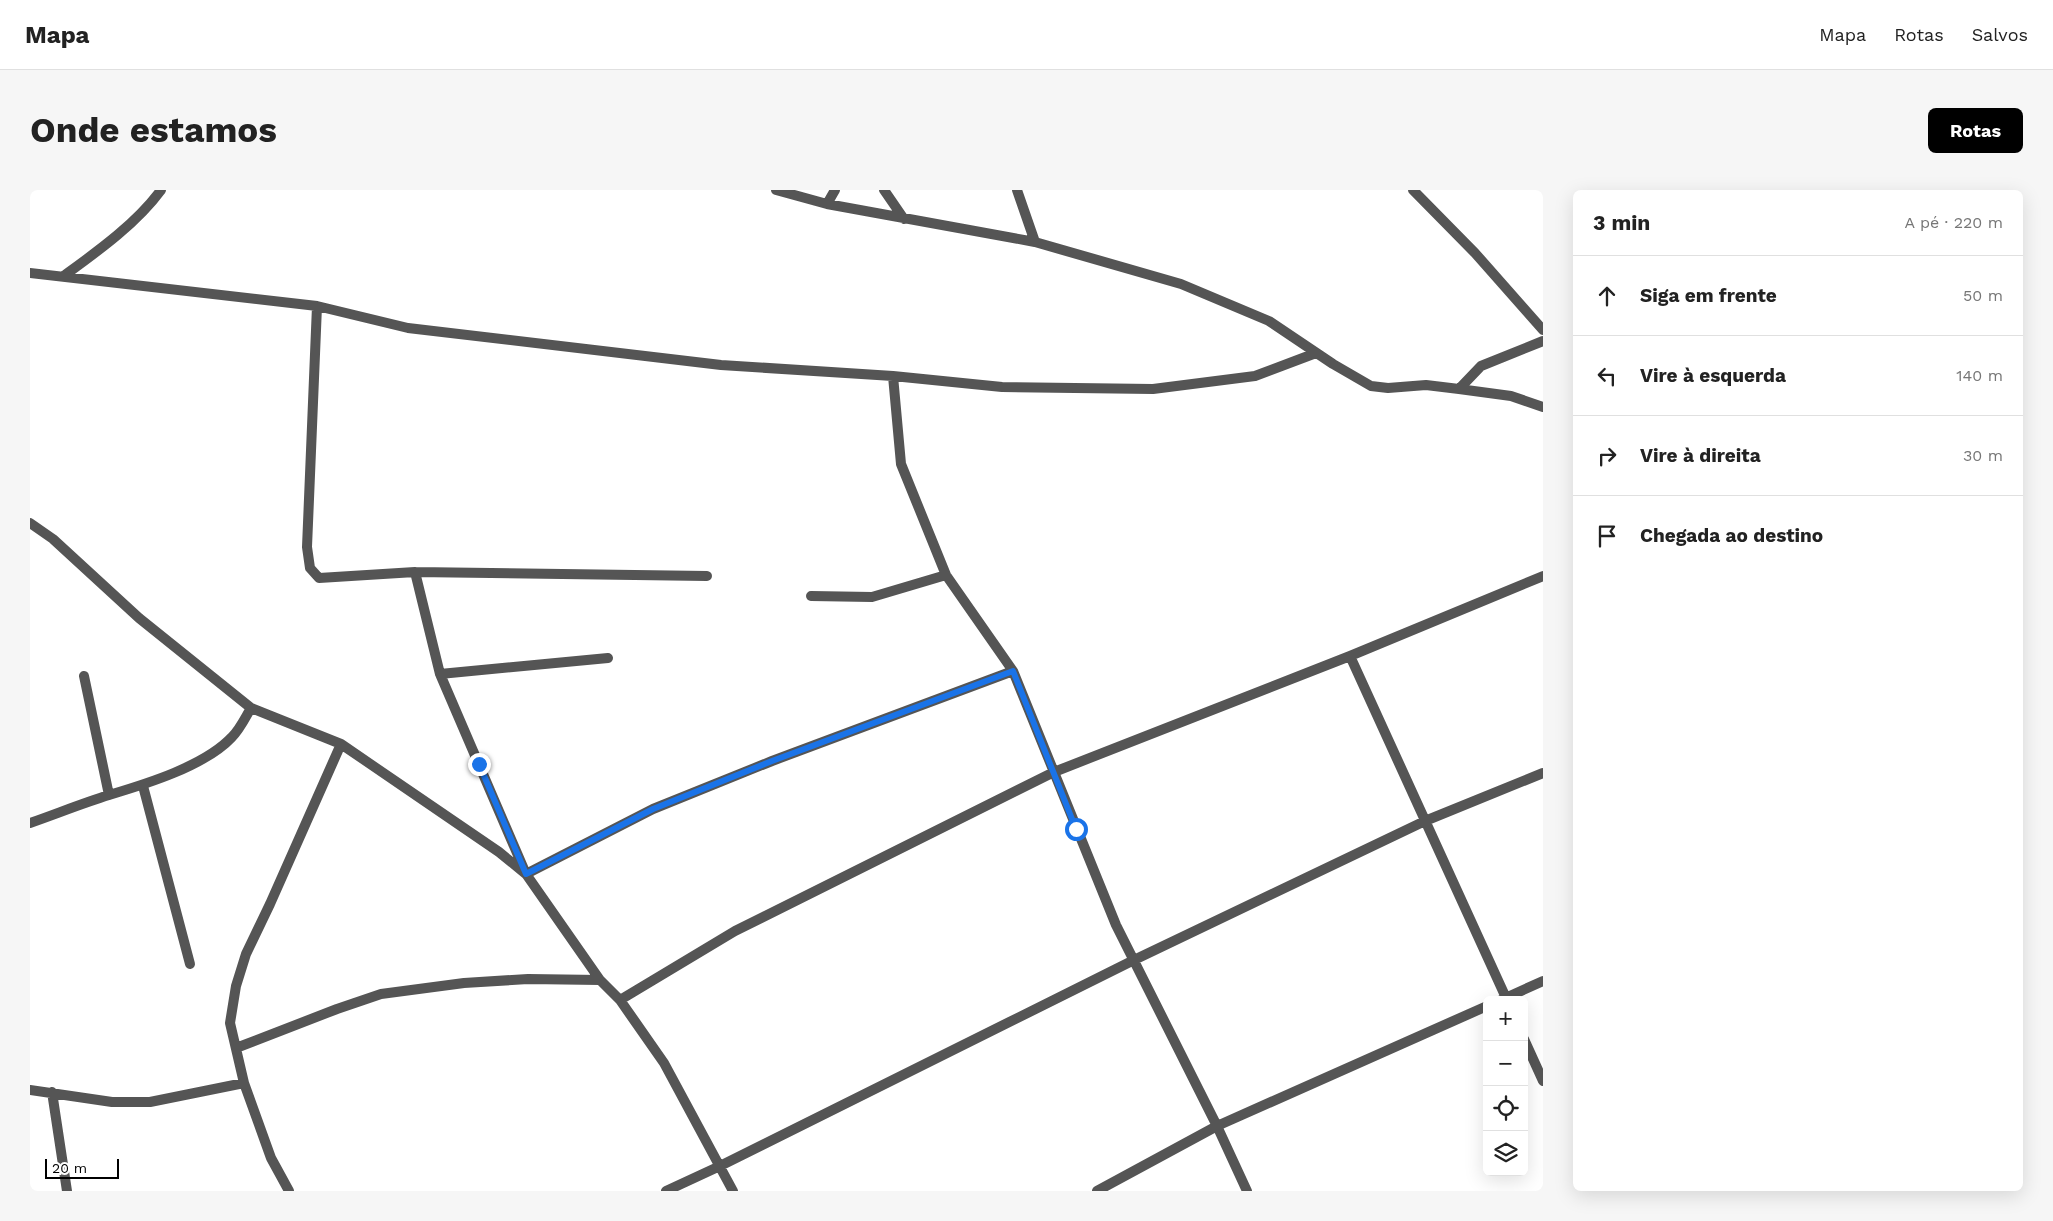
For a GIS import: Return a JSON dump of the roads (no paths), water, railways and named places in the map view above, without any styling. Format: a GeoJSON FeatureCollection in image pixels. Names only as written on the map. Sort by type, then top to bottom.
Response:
{"type":"FeatureCollection","features":[{"type":"Feature","properties":{"kind":"street"},"geometry":{"type":"LineString","coordinates":[[65,275],[94,254],[151,204],[161,190]]}},
{"type":"Feature","properties":{"kind":"street"},"geometry":{"type":"LineString","coordinates":[[776,190],[827,204],[1035,242],[1181,284],[1269,321],[1316,353],[1371,386],[1388,388],[1426,385],[1511,396],[1543,406]]}},
{"type":"Feature","properties":{"kind":"street"},"geometry":{"type":"LineString","coordinates":[[827,204],[835,190]]}},
{"type":"Feature","properties":{"kind":"street"},"geometry":{"type":"LineString","coordinates":[[884,190],[904,219]]}},
{"type":"Feature","properties":{"kind":"street"},"geometry":{"type":"LineString","coordinates":[[1017,190],[1035,242]]}},
{"type":"Feature","properties":{"kind":"street"},"geometry":{"type":"LineString","coordinates":[[1413,190],[1475,253],[1543,330]]}},
{"type":"Feature","properties":{"kind":"street"},"geometry":{"type":"LineString","coordinates":[[30,272],[316,306],[408,328],[721,365],[893,376],[1002,387],[1153,389],[1255,376],[1316,353]]}},
{"type":"Feature","properties":{"kind":"street"},"geometry":{"type":"LineString","coordinates":[[316,306],[307,547],[310,568],[319,578],[415,572],[707,576]]}},
{"type":"Feature","properties":{"kind":"street"},"geometry":{"type":"LineString","coordinates":[[1459,389],[1482,366],[1543,341]]}},
{"type":"Feature","properties":{"kind":"street"},"geometry":{"type":"LineString","coordinates":[[893,376],[901,464],[946,575],[1013,671],[1116,924],[1217,1126],[1247,1191]]}},
{"type":"Feature","properties":{"kind":"street"},"geometry":{"type":"LineString","coordinates":[[30,523],[52,539],[139,618],[251,708],[341,744],[499,852],[526,874]]}},
{"type":"Feature","properties":{"kind":"street"},"geometry":{"type":"LineString","coordinates":[[415,572],[440,674],[526,874],[600,980],[620,1000],[664,1063],[733,1191]]}},
{"type":"Feature","properties":{"kind":"street"},"geometry":{"type":"LineString","coordinates":[[811,596],[872,597],[946,575]]}},
{"type":"Feature","properties":{"kind":"street"},"geometry":{"type":"LineString","coordinates":[[620,1000],[735,931],[1054,772],[1350,656],[1543,576]]}},
{"type":"Feature","properties":{"kind":"street"},"geometry":{"type":"LineString","coordinates":[[1350,656],[1504,996]]}},
{"type":"Feature","properties":{"kind":"street"},"geometry":{"type":"LineString","coordinates":[[440,674],[608,658]]}},
{"type":"Feature","properties":{"kind":"street"},"geometry":{"type":"LineString","coordinates":[[526,874],[653,809],[772,761],[1013,671]]}},
{"type":"Feature","properties":{"kind":"street"},"geometry":{"type":"LineString","coordinates":[[84,676],[109,795]]}},
{"type":"Feature","properties":{"kind":"street"},"geometry":{"type":"LineString","coordinates":[[30,823],[109,795],[143,786],[173,774],[209,754],[232,737],[251,708]]}},
{"type":"Feature","properties":{"kind":"street"},"geometry":{"type":"LineString","coordinates":[[289,1191],[272,1158],[244,1083],[230,1023],[236,986],[246,954],[341,744]]}},
{"type":"Feature","properties":{"kind":"street"},"geometry":{"type":"LineString","coordinates":[[666,1191],[1134,960],[1426,821],[1543,773]]}},
{"type":"Feature","properties":{"kind":"street"},"geometry":{"type":"LineString","coordinates":[[143,786],[190,964]]}},
{"type":"Feature","properties":{"kind":"street"},"geometry":{"type":"LineString","coordinates":[[236,1048],[381,994],[464,983],[528,979],[600,980]]}},
{"type":"Feature","properties":{"kind":"street"},"geometry":{"type":"LineString","coordinates":[[1511,996],[1543,981]]}},
{"type":"Feature","properties":{"kind":"street"},"geometry":{"type":"LineString","coordinates":[[1097,1191],[1217,1126],[1483,1008]]}},
{"type":"Feature","properties":{"kind":"street"},"geometry":{"type":"LineString","coordinates":[[1525,1041],[1543,1081]]}},
{"type":"Feature","properties":{"kind":"street"},"geometry":{"type":"LineString","coordinates":[[30,1090],[112,1102],[150,1102],[244,1083]]}},
{"type":"Feature","properties":{"kind":"street"},"geometry":{"type":"LineString","coordinates":[[52,1092],[67,1191]]}}]}
